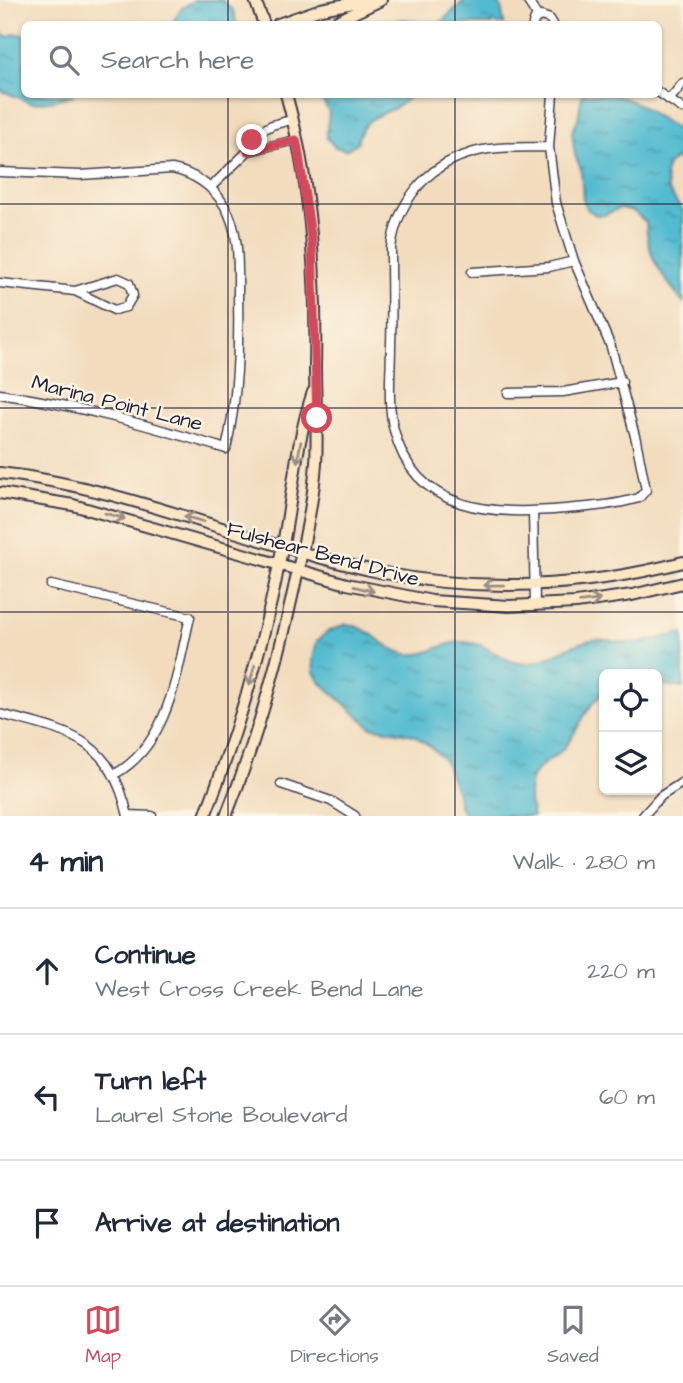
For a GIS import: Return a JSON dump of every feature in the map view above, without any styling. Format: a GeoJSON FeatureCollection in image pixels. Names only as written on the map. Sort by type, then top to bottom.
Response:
{"type":"FeatureCollection","features":[{"type":"Feature","properties":{"kind":"main road"},"geometry":{"type":"LineString","coordinates":[[255,0],[263,21]]}},
{"type":"Feature","properties":{"kind":"main road"},"geometry":{"type":"LineString","coordinates":[[287,21],[321,9],[369,0]]}},
{"type":"Feature","properties":{"kind":"main road"},"geometry":{"type":"LineString","coordinates":[[337,21],[381,0]]}},
{"type":"Feature","properties":{"kind":"main road"},"geometry":{"type":"LineString","coordinates":[[226,816],[281,652],[302,551],[316,462],[315,289],[312,243],[287,98]]}},
{"type":"Feature","properties":{"kind":"main road"},"geometry":{"type":"LineString","coordinates":[[205,816],[243,708],[260,646],[283,545],[305,414],[315,386]]}},
{"type":"Feature","properties":{"kind":"main road","name":"Fulshear Bend Drive"},"geometry":{"type":"LineString","coordinates":[[0,473],[76,486],[302,551],[397,575],[469,583],[535,585],[610,577],[683,562]]}},
{"type":"Feature","properties":{"kind":"main road"},"geometry":{"type":"LineString","coordinates":[[73,505],[76,486]]}},
{"type":"Feature","properties":{"kind":"main road","name":"Fulshear Bend Drive"},"geometry":{"type":"LineString","coordinates":[[0,493],[73,505],[347,584],[413,598],[483,605],[535,605],[605,599],[683,583]]}},
{"type":"Feature","properties":{"kind":"street"},"geometry":{"type":"LineString","coordinates":[[527,0],[536,21],[548,17],[551,21]]}},
{"type":"Feature","properties":{"kind":"street"},"geometry":{"type":"LineString","coordinates":[[669,100],[683,83]]}},
{"type":"Feature","properties":{"kind":"street"},"geometry":{"type":"LineString","coordinates":[[662,94],[683,109]]}},
{"type":"Feature","properties":{"kind":"street"},"geometry":{"type":"LineString","coordinates":[[549,147],[483,150],[449,162],[417,187],[397,221],[391,248],[391,420],[405,458],[412,469],[431,487],[455,502],[485,511],[533,512],[633,500],[642,495],[646,484],[611,347],[574,261],[556,203],[549,147],[553,98]]}},
{"type":"Feature","properties":{"kind":"street"},"geometry":{"type":"LineString","coordinates":[[0,172],[80,175],[172,169],[194,176],[210,188],[248,151],[252,140],[264,128],[291,120]]}},
{"type":"Feature","properties":{"kind":"street"},"geometry":{"type":"LineString","coordinates":[[248,151],[296,140]]}},
{"type":"Feature","properties":{"kind":"street","name":"Marina Point Lane"},"geometry":{"type":"LineString","coordinates":[[0,394],[140,422],[226,449],[238,385],[238,270],[236,238],[230,218],[224,205],[210,188]]}},
{"type":"Feature","properties":{"kind":"street"},"geometry":{"type":"LineString","coordinates":[[472,272],[541,268],[574,261]]}},
{"type":"Feature","properties":{"kind":"street"},"geometry":{"type":"LineString","coordinates":[[0,283],[75,291],[114,310],[127,307],[133,295],[129,283],[118,278],[75,291]]}},
{"type":"Feature","properties":{"kind":"street"},"geometry":{"type":"LineString","coordinates":[[508,393],[563,392],[622,382]]}},
{"type":"Feature","properties":{"kind":"street"},"geometry":{"type":"LineString","coordinates":[[533,512],[535,605]]}},
{"type":"Feature","properties":{"kind":"street"},"geometry":{"type":"LineString","coordinates":[[51,585],[190,617],[175,678],[152,739],[129,766],[114,774]]}},
{"type":"Feature","properties":{"kind":"street"},"geometry":{"type":"LineString","coordinates":[[0,714],[58,729],[77,737],[94,749],[114,774],[128,815],[152,816]]}},
{"type":"Feature","properties":{"kind":"street"},"geometry":{"type":"LineString","coordinates":[[643,816],[661,796],[683,782]]}},
{"type":"Feature","properties":{"kind":"street"},"geometry":{"type":"LineString","coordinates":[[281,784],[331,801],[355,816]]}},
{"type":"Feature","properties":{"kind":"water"},"geometry":{"type":"Polygon","coordinates":[[[194,0],[222,0],[233,11],[236,21],[173,21],[182,8],[194,0]]]}},
{"type":"Feature","properties":{"kind":"water"},"geometry":{"type":"Polygon","coordinates":[[[465,0],[494,0],[501,6],[504,21],[442,21],[465,0]]]}},
{"type":"Feature","properties":{"kind":"water"},"geometry":{"type":"Polygon","coordinates":[[[0,28],[2,34],[9,37],[14,33],[21,34],[21,98],[62,98],[31,103],[0,90],[0,28]]]}},
{"type":"Feature","properties":{"kind":"water"},"geometry":{"type":"Polygon","coordinates":[[[321,98],[408,98],[372,118],[361,132],[357,143],[346,150],[335,147],[326,137],[329,112],[321,98]]]}},
{"type":"Feature","properties":{"kind":"water"},"geometry":{"type":"Polygon","coordinates":[[[581,98],[623,98],[638,104],[679,131],[683,140],[680,156],[668,165],[665,175],[668,190],[683,211],[683,302],[652,256],[646,222],[633,211],[620,208],[604,215],[596,215],[587,209],[572,132],[578,119],[581,98]]]}},
{"type":"Feature","properties":{"kind":"water"},"geometry":{"type":"Polygon","coordinates":[[[346,624],[355,626],[391,648],[407,654],[423,653],[456,642],[472,643],[518,663],[543,660],[589,640],[637,643],[683,633],[683,688],[662,685],[662,669],[599,669],[599,697],[567,744],[541,766],[532,778],[529,797],[533,816],[466,816],[460,808],[444,760],[431,747],[414,735],[371,727],[321,683],[314,672],[313,659],[317,641],[327,632],[346,624]]]}},
{"type":"Feature","properties":{"kind":"route"},"geometry":{"type":"LineString","coordinates":[[252,140],[248,151],[296,140],[312,243],[317,418]]}}]}
